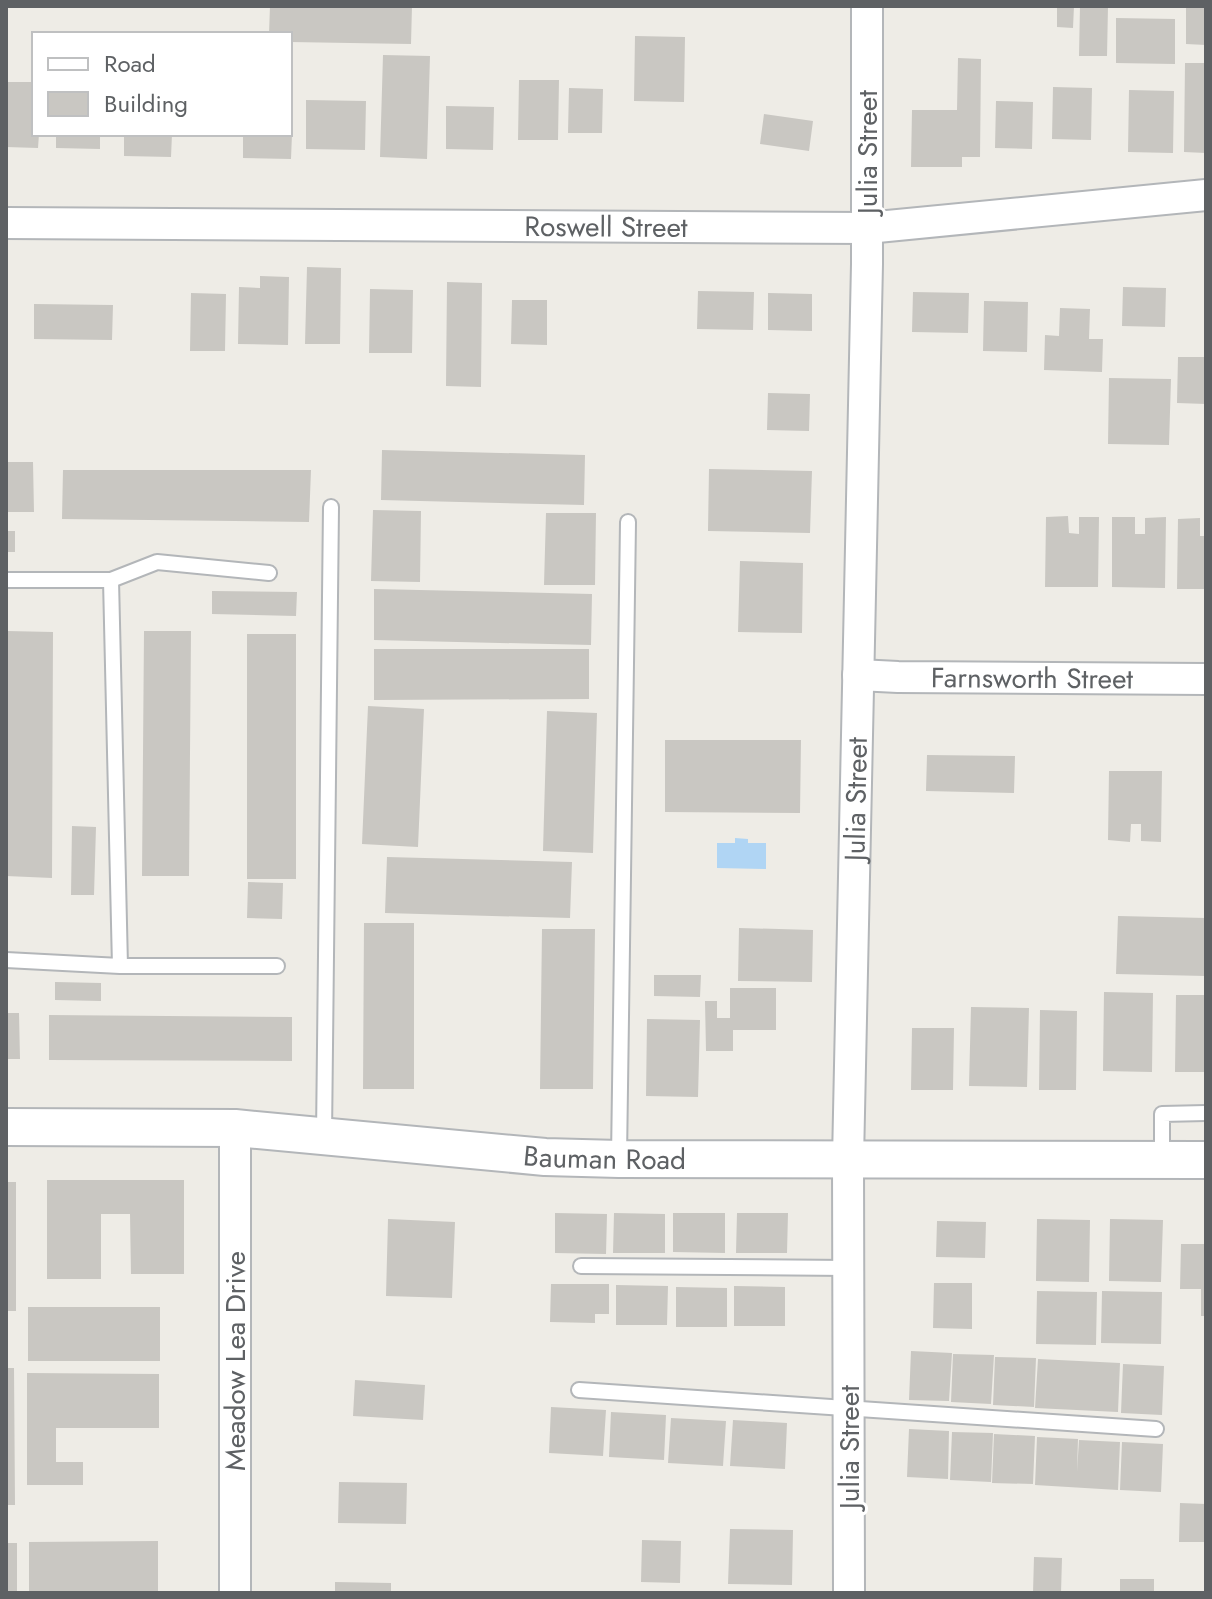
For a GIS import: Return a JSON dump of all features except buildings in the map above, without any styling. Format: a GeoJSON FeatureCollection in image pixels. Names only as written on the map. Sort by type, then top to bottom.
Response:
{"type":"FeatureCollection","features":[{"type":"Feature","properties":{"kind":"street","name":"Julia Street"},"geometry":{"type":"LineString","coordinates":[[849,1593],[848,1160],[867,228],[867,6]]}},
{"type":"Feature","properties":{"kind":"street","name":"Roswell Street"},"geometry":{"type":"LineString","coordinates":[[6,223],[867,228],[1206,195]]}},
{"type":"Feature","properties":{"kind":"street","name":"Farnsworth Street"},"geometry":{"type":"LineString","coordinates":[[858,675],[1206,679]]}},
{"type":"Feature","properties":{"kind":"street","name":"Bauman Road"},"geometry":{"type":"LineString","coordinates":[[6,1127],[235,1128],[545,1157],[1206,1160]]}},
{"type":"Feature","properties":{"kind":"street","name":"Meadow Lea Drive"},"geometry":{"type":"LineString","coordinates":[[235,1128],[235,1593]]}},
{"type":"Feature","properties":{"kind":"lane"},"geometry":{"type":"LineString","coordinates":[[324,1137],[331,507]]}},
{"type":"Feature","properties":{"kind":"lane"},"geometry":{"type":"LineString","coordinates":[[619,1159],[628,522]]}},
{"type":"Feature","properties":{"kind":"lane"},"geometry":{"type":"LineString","coordinates":[[6,580],[111,580],[157,562],[269,573]]}},
{"type":"Feature","properties":{"kind":"lane"},"geometry":{"type":"LineString","coordinates":[[111,580],[120,966]]}},
{"type":"Feature","properties":{"kind":"lane"},"geometry":{"type":"LineString","coordinates":[[6,960],[120,966],[277,966]]}},
{"type":"Feature","properties":{"kind":"lane"},"geometry":{"type":"LineString","coordinates":[[1162,1160],[1162,1114],[1206,1113]]}},
{"type":"Feature","properties":{"kind":"lane"},"geometry":{"type":"LineString","coordinates":[[581,1266],[849,1268]]}},
{"type":"Feature","properties":{"kind":"lane"},"geometry":{"type":"LineString","coordinates":[[579,1390],[1156,1429]]}},
{"type":"Feature","properties":{"kind":"water"},"geometry":{"type":"Polygon","coordinates":[[[735,838],[748,839],[748,843],[766,843],[766,869],[717,868],[717,843],[735,843],[735,838]]]}}]}
